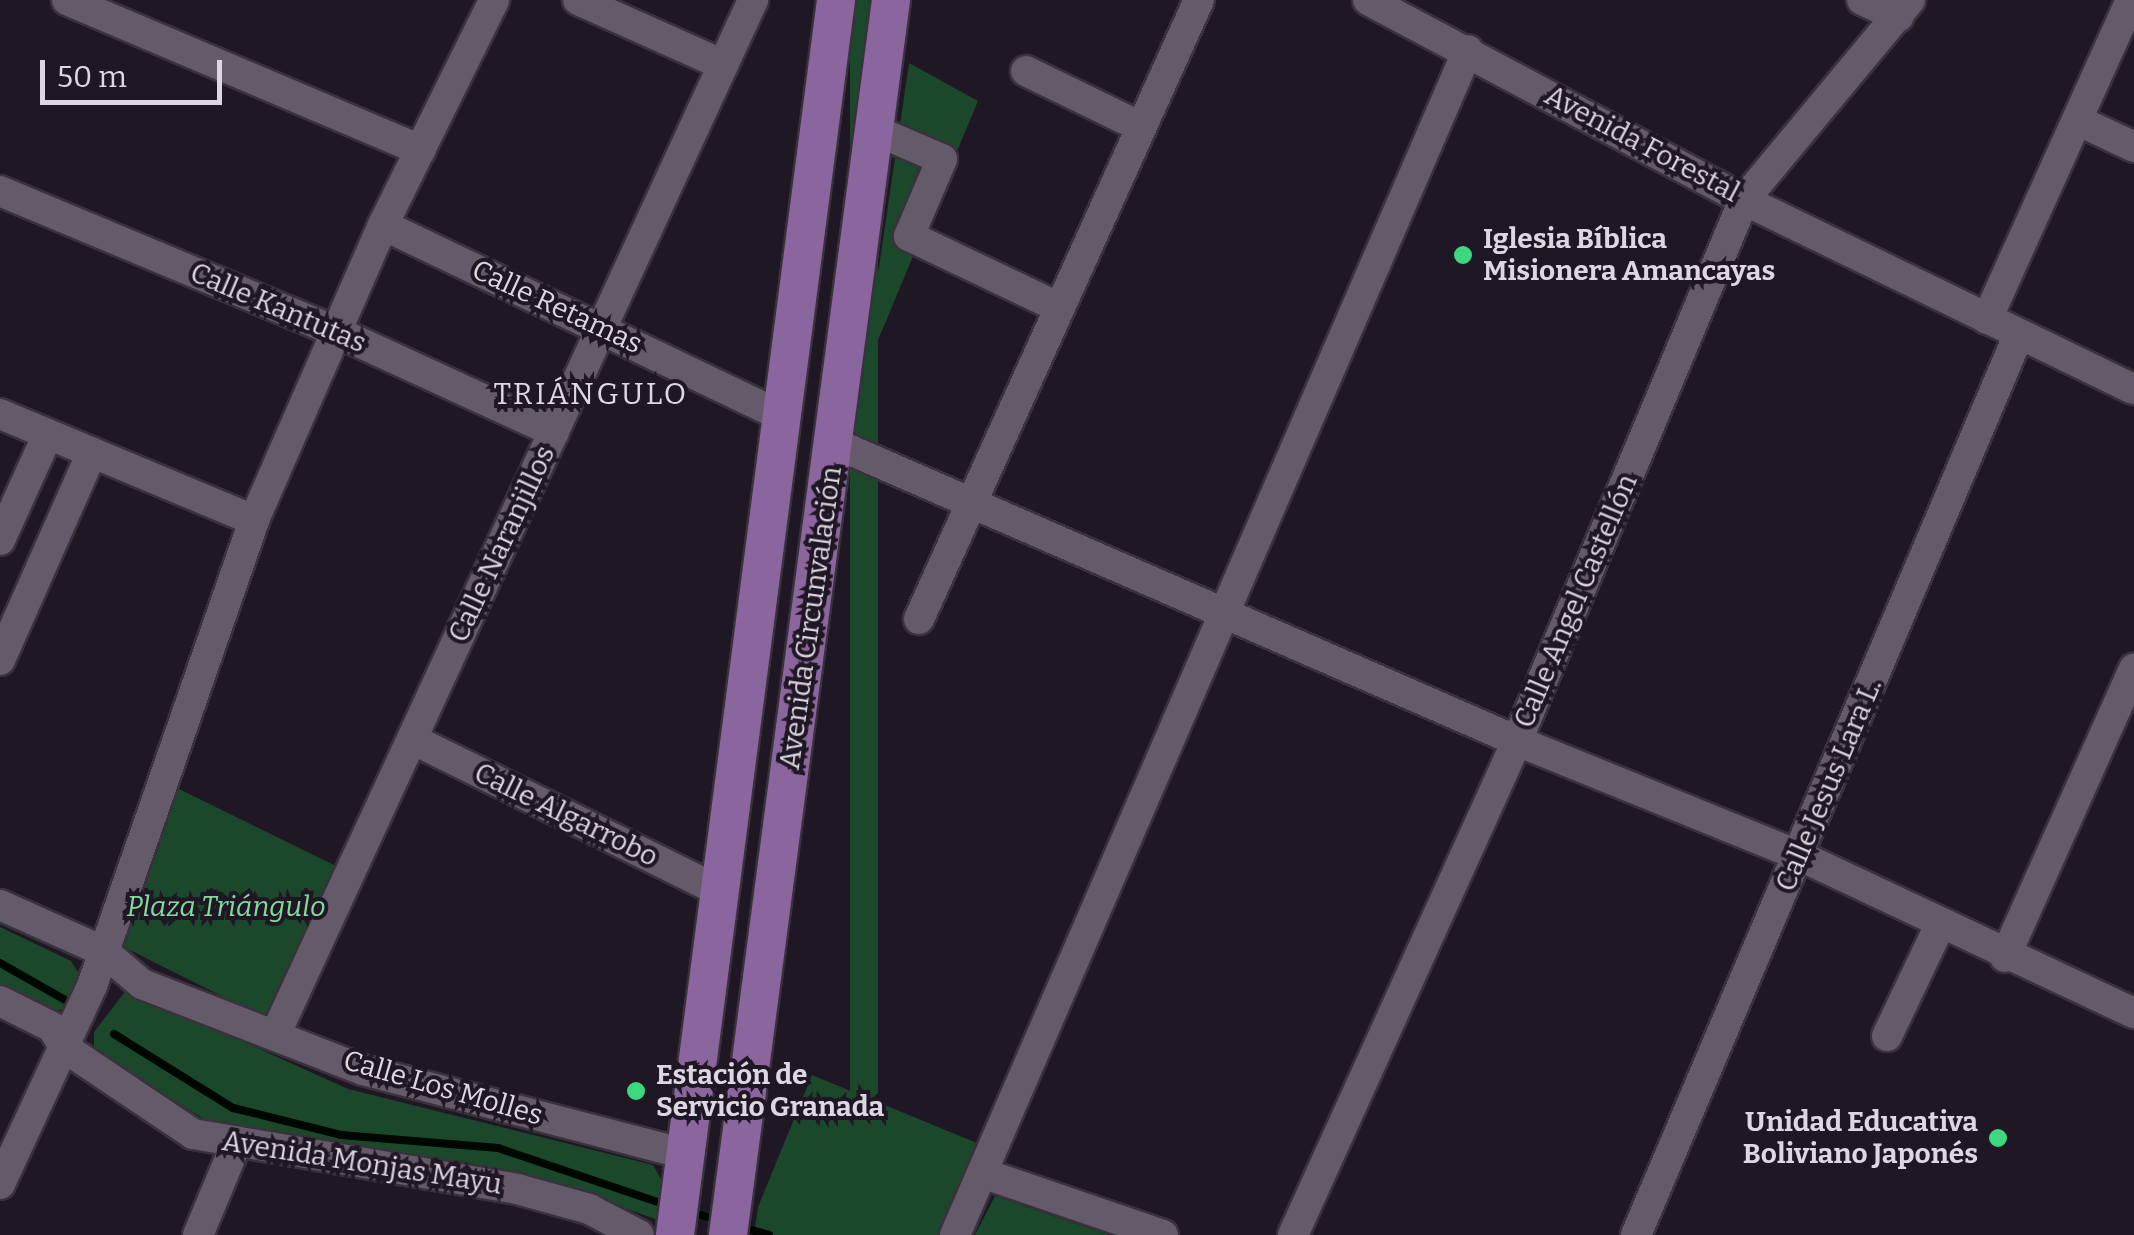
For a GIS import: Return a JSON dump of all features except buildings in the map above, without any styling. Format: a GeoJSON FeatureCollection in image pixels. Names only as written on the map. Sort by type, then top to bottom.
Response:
{"type":"FeatureCollection","features":[{"type":"Feature","properties":{"kind":"main road","name":"Avenida Circunvalación"},"geometry":{"type":"LineString","coordinates":[[675,1231],[836,0]]}},
{"type":"Feature","properties":{"kind":"main road","name":"Avenida Circunvalación"},"geometry":{"type":"LineString","coordinates":[[731,1218],[890,0]]}},
{"type":"Feature","properties":{"kind":"street"},"geometry":{"type":"LineString","coordinates":[[67,0],[420,150]]}},
{"type":"Feature","properties":{"kind":"street"},"geometry":{"type":"LineString","coordinates":[[0,1184],[64,1048],[103,951],[254,520],[383,225],[494,0]]}},
{"type":"Feature","properties":{"kind":"street"},"geometry":{"type":"LineString","coordinates":[[578,0],[724,65]]}},
{"type":"Feature","properties":{"kind":"street","name":"Calle Naranjillos"},"geometry":{"type":"LineString","coordinates":[[276,1033],[753,0]]}},
{"type":"Feature","properties":{"kind":"street"},"geometry":{"type":"LineString","coordinates":[[919,619],[1199,0]]}},
{"type":"Feature","properties":{"kind":"street","name":"Avenida Forestal"},"geometry":{"type":"LineString","coordinates":[[1368,0],[1744,200],[2134,389]]}},
{"type":"Feature","properties":{"kind":"street"},"geometry":{"type":"LineString","coordinates":[[1862,0],[1904,8]]}},
{"type":"Feature","properties":{"kind":"street"},"geometry":{"type":"LineString","coordinates":[[1987,319],[2131,0]]}},
{"type":"Feature","properties":{"kind":"street","name":"Calle Angel Castellón"},"geometry":{"type":"LineString","coordinates":[[1293,1235],[1517,741],[1744,200],[1904,8]]}},
{"type":"Feature","properties":{"kind":"street"},"geometry":{"type":"LineString","coordinates":[[955,1235],[985,1174],[1468,50]]}},
{"type":"Feature","properties":{"kind":"street"},"geometry":{"type":"LineString","coordinates":[[1026,71],[1139,126]]}},
{"type":"Feature","properties":{"kind":"street"},"geometry":{"type":"LineString","coordinates":[[2077,120],[2134,147]]}},
{"type":"Feature","properties":{"kind":"street"},"geometry":{"type":"LineString","coordinates":[[872,130],[942,159],[910,236],[1058,307]]}},
{"type":"Feature","properties":{"kind":"street","name":"Calle Kantutas"},"geometry":{"type":"LineString","coordinates":[[0,191],[337,332],[554,432]]}},
{"type":"Feature","properties":{"kind":"street","name":"Calle Retamas"},"geometry":{"type":"LineString","coordinates":[[383,225],[784,417]]}},
{"type":"Feature","properties":{"kind":"street","name":"Calle Jesus Lara L."},"geometry":{"type":"LineString","coordinates":[[1636,1235],[1800,856],[2018,334]]}},
{"type":"Feature","properties":{"kind":"street"},"geometry":{"type":"LineString","coordinates":[[0,414],[254,520]]}},
{"type":"Feature","properties":{"kind":"street"},"geometry":{"type":"LineString","coordinates":[[0,540],[48,434]]}},
{"type":"Feature","properties":{"kind":"street"},"geometry":{"type":"LineString","coordinates":[[834,443],[1225,610],[1517,741],[1800,856],[2005,957],[2134,1013]]}},
{"type":"Feature","properties":{"kind":"street"},"geometry":{"type":"LineString","coordinates":[[0,660],[92,452]]}},
{"type":"Feature","properties":{"kind":"street"},"geometry":{"type":"LineString","coordinates":[[2005,957],[2134,669]]}},
{"type":"Feature","properties":{"kind":"street","name":"Calle Algarrobo"},"geometry":{"type":"LineString","coordinates":[[412,739],[721,892]]}},
{"type":"Feature","properties":{"kind":"street","name":"Calle Los Molles"},"geometry":{"type":"LineString","coordinates":[[0,904],[103,951],[142,984],[363,1070],[683,1170]]}},
{"type":"Feature","properties":{"kind":"street"},"geometry":{"type":"LineString","coordinates":[[1886,1036],[1940,925]]}},
{"type":"Feature","properties":{"kind":"street","name":"Avenida Monjas Mayu"},"geometry":{"type":"LineString","coordinates":[[0,1002],[52,1028],[64,1048],[193,1134],[517,1189],[589,1209],[639,1235]]}},
{"type":"Feature","properties":{"kind":"street"},"geometry":{"type":"LineString","coordinates":[[198,1235],[236,1144]]}},
{"type":"Feature","properties":{"kind":"street"},"geometry":{"type":"LineString","coordinates":[[985,1174],[1163,1235]]}},
{"type":"Feature","properties":{"kind":"green space"},"geometry":{"type":"Polygon","coordinates":[[[850,0],[878,0],[878,1200],[850,1200],[850,0]]]}},
{"type":"Feature","properties":{"kind":"green space"},"geometry":{"type":"Polygon","coordinates":[[[909,63],[978,101],[863,376],[909,63]]]}},
{"type":"Feature","properties":{"kind":"green space","name":"Plaza Triángulo"},"geometry":{"type":"Polygon","coordinates":[[[179,789],[336,866],[265,1018],[124,947],[179,789]]]}},
{"type":"Feature","properties":{"kind":"green space"},"geometry":{"type":"Polygon","coordinates":[[[0,927],[71,961],[83,980],[65,1008],[52,1013],[0,990],[0,927]]]}},
{"type":"Feature","properties":{"kind":"green space"},"geometry":{"type":"Polygon","coordinates":[[[127,989],[348,1089],[653,1165],[662,1181],[658,1220],[546,1180],[470,1163],[217,1127],[94,1051],[94,1032],[127,989]]]}},
{"type":"Feature","properties":{"kind":"green space"},"geometry":{"type":"Polygon","coordinates":[[[812,1075],[984,1146],[941,1235],[754,1235],[758,1207],[812,1075]]]}},
{"type":"Feature","properties":{"kind":"green space"},"geometry":{"type":"Polygon","coordinates":[[[995,1196],[1109,1235],[975,1235],[995,1196]]]}},
{"type":"Feature","properties":{"kind":"waterway"},"geometry":{"type":"LineString","coordinates":[[0,963],[65,1000]]}},
{"type":"Feature","properties":{"kind":"waterway"},"geometry":{"type":"LineString","coordinates":[[114,1034],[233,1108],[341,1135],[498,1148],[669,1206]]}},
{"type":"Feature","properties":{"kind":"waterway"},"geometry":{"type":"LineString","coordinates":[[688,1211],[717,1220]]}},
{"type":"Feature","properties":{"kind":"waterway"},"geometry":{"type":"LineString","coordinates":[[740,1227],[769,1235]]}},
{"type":"Feature","properties":{"kind":"place","name":"Iglesia Bíblica Misionera Amancayas"},"geometry":{"type":"Point","coordinates":[1463,255]}},
{"type":"Feature","properties":{"kind":"place","name":"Estación de Servicio Granada"},"geometry":{"type":"Point","coordinates":[636,1091]}},
{"type":"Feature","properties":{"kind":"place","name":"Unidad Educativa Boliviano Japonés"},"geometry":{"type":"Point","coordinates":[1998,1138]}},
{"type":"Feature","properties":{"kind":"district","name":"TRIÁNGULO"},"geometry":{"type":"Point","coordinates":[591,394]}}]}
